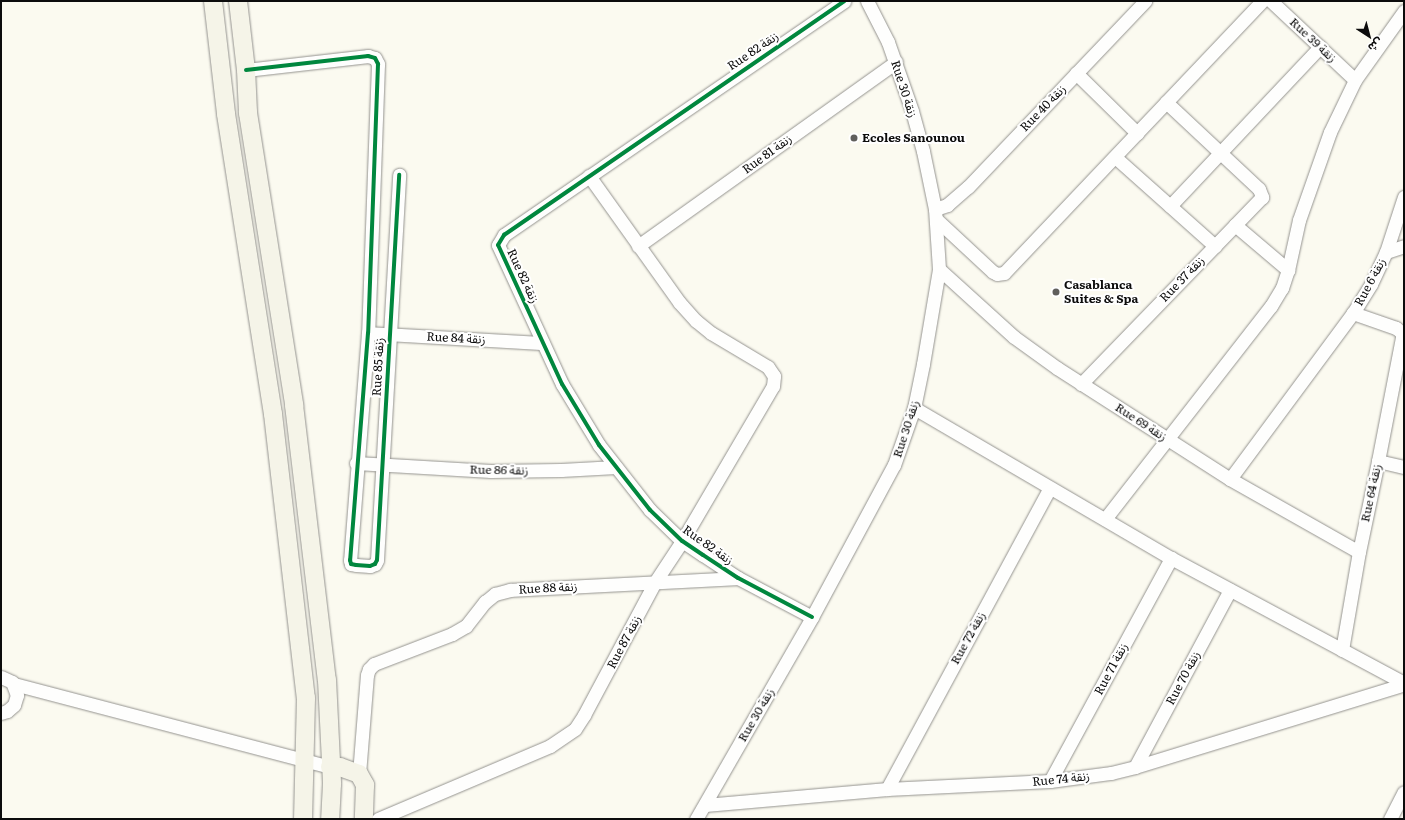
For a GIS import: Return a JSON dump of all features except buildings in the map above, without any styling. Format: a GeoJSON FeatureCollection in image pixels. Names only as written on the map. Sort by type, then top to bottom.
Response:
{"type":"FeatureCollection","features":[{"type":"Feature","properties":{"kind":"main road"},"geometry":{"type":"LineString","coordinates":[[213,1],[226,114],[273,420],[306,698],[303,819]]}},
{"type":"Feature","properties":{"kind":"main road"},"geometry":{"type":"LineString","coordinates":[[238,1],[246,70],[248,113],[294,404],[325,664],[332,784],[330,819]]}},
{"type":"Feature","properties":{"kind":"main road"},"geometry":{"type":"LineString","coordinates":[[330,767],[352,770],[359,774],[365,785],[364,819]]}},
{"type":"Feature","properties":{"kind":"street","name":"Rue 82 زنقة"},"geometry":{"type":"LineString","coordinates":[[812,617],[738,578],[682,541],[650,510],[599,445],[562,384],[498,245],[504,235],[844,1]]}},
{"type":"Feature","properties":{"kind":"street","name":"Rue 30 زنقة"},"geometry":{"type":"LineString","coordinates":[[696,819],[812,617],[894,465],[914,408],[932,320],[939,269],[936,215],[923,151],[896,62],[888,42],[867,1]]}},
{"type":"Feature","properties":{"kind":"street","name":"Rue 40 زنقة"},"geometry":{"type":"LineString","coordinates":[[936,215],[968,187],[1145,1]]}},
{"type":"Feature","properties":{"kind":"street"},"geometry":{"type":"LineString","coordinates":[[936,215],[993,272],[1000,274],[1007,270],[1262,1]]}},
{"type":"Feature","properties":{"kind":"street","name":"Rue 39 زنقة"},"geometry":{"type":"LineString","coordinates":[[1271,1],[1355,80]]}},
{"type":"Feature","properties":{"kind":"street"},"geometry":{"type":"LineString","coordinates":[[1105,519],[1271,306],[1282,288],[1288,270],[1299,220],[1330,132],[1355,80],[1404,11]]}},
{"type":"Feature","properties":{"kind":"street"},"geometry":{"type":"LineString","coordinates":[[1170,206],[1320,47]]}},
{"type":"Feature","properties":{"kind":"street"},"geometry":{"type":"LineString","coordinates":[[246,70],[368,56],[372,57],[378,64],[368,333],[356,463]]}},
{"type":"Feature","properties":{"kind":"street","name":"Rue 81 زنقة"},"geometry":{"type":"LineString","coordinates":[[638,246],[896,62]]}},
{"type":"Feature","properties":{"kind":"street"},"geometry":{"type":"LineString","coordinates":[[1076,73],[1137,133]]}},
{"type":"Feature","properties":{"kind":"street"},"geometry":{"type":"LineString","coordinates":[[1166,102],[1221,152]]}},
{"type":"Feature","properties":{"kind":"street","name":"Rue 37 زنقة"},"geometry":{"type":"LineString","coordinates":[[1081,384],[1262,197],[1259,189],[1221,152]]}},
{"type":"Feature","properties":{"kind":"street"},"geometry":{"type":"LineString","coordinates":[[1115,157],[1215,246]]}},
{"type":"Feature","properties":{"kind":"street","name":"Rue 85 زنقة"},"geometry":{"type":"LineString","coordinates":[[356,463],[350,562],[356,565],[370,566],[375,564],[377,560],[400,175]]}},
{"type":"Feature","properties":{"kind":"street"},"geometry":{"type":"LineString","coordinates":[[589,176],[638,246]]}},
{"type":"Feature","properties":{"kind":"street","name":"Rue 6 زنقة"},"geometry":{"type":"LineString","coordinates":[[1402,337],[1402,334],[1396,328],[1353,313],[1371,284],[1386,252],[1404,197]]}},
{"type":"Feature","properties":{"kind":"street"},"geometry":{"type":"LineString","coordinates":[[1235,225],[1288,270]]}},
{"type":"Feature","properties":{"kind":"street","name":"Rue 87 زنقة"},"geometry":{"type":"LineString","coordinates":[[378,819],[550,746],[570,733],[584,716],[656,582],[682,541],[773,386],[774,376],[768,367],[711,333],[696,321],[679,302],[638,246]]}},
{"type":"Feature","properties":{"kind":"street"},"geometry":{"type":"LineString","coordinates":[[1386,252],[1404,246]]}},
{"type":"Feature","properties":{"kind":"street","name":"Rue 69 زنقة"},"geometry":{"type":"LineString","coordinates":[[939,269],[1014,337],[1081,384],[1230,479],[1358,552]]}},
{"type":"Feature","properties":{"kind":"street"},"geometry":{"type":"LineString","coordinates":[[1230,479],[1353,313]]}},
{"type":"Feature","properties":{"kind":"street","name":"Rue 84 زنقة"},"geometry":{"type":"LineString","coordinates":[[368,333],[543,342]]}},
{"type":"Feature","properties":{"kind":"street","name":"Rue 64 زنقة"},"geometry":{"type":"LineString","coordinates":[[1342,650],[1358,552],[1378,462],[1402,337]]}},
{"type":"Feature","properties":{"kind":"street"},"geometry":{"type":"LineString","coordinates":[[914,408],[1171,558],[1404,683]]}},
{"type":"Feature","properties":{"kind":"street"},"geometry":{"type":"LineString","coordinates":[[1378,462],[1404,467]]}},
{"type":"Feature","properties":{"kind":"street","name":"Rue 86 زنقة"},"geometry":{"type":"LineString","coordinates":[[356,463],[383,466],[513,471],[616,467]]}},
{"type":"Feature","properties":{"kind":"street","name":"Rue 72 زنقة"},"geometry":{"type":"LineString","coordinates":[[887,789],[1050,488]]}},
{"type":"Feature","properties":{"kind":"street","name":"Rue 71 زنقة"},"geometry":{"type":"LineString","coordinates":[[1050,781],[1171,558]]}},
{"type":"Feature","properties":{"kind":"street","name":"Rue 88 زنقة"},"geometry":{"type":"LineString","coordinates":[[359,774],[367,675],[369,669],[380,661],[452,634],[466,626],[485,602],[495,594],[510,590],[738,578]]}},
{"type":"Feature","properties":{"kind":"street","name":"Rue 70 زنقة"},"geometry":{"type":"LineString","coordinates":[[1135,767],[1230,590]]}},
{"type":"Feature","properties":{"kind":"street"},"geometry":{"type":"LineString","coordinates":[[1,677],[10,680],[14,684],[17,692],[15,703],[10,709],[1,712]]}},
{"type":"Feature","properties":{"kind":"street","name":"Rue 74 زنقة"},"geometry":{"type":"LineString","coordinates":[[705,805],[887,789],[1050,781],[1111,773],[1135,767],[1404,683]]}},
{"type":"Feature","properties":{"kind":"street"},"geometry":{"type":"LineString","coordinates":[[14,684],[330,767]]}},
{"type":"Feature","properties":{"kind":"street"},"geometry":{"type":"LineString","coordinates":[[1390,819],[1404,792]]}},
{"type":"Feature","properties":{"kind":"cycle path"},"geometry":{"type":"LineString","coordinates":[[812,617],[738,578],[703,555],[682,541],[650,510],[599,445],[562,384],[498,245],[504,235],[844,1]]}},
{"type":"Feature","properties":{"kind":"cycle path"},"geometry":{"type":"LineString","coordinates":[[246,70],[368,56],[375,58],[378,64],[368,333],[350,560],[351,564],[356,565],[370,566],[375,564],[377,560],[399,175]]}},
{"type":"Feature","properties":{"kind":"place","name":"Ecoles Sanounou"},"geometry":{"type":"Point","coordinates":[854,138]}},
{"type":"Feature","properties":{"kind":"place","name":"Casablanca Suites & Spa"},"geometry":{"type":"Point","coordinates":[1056,292]}}]}
